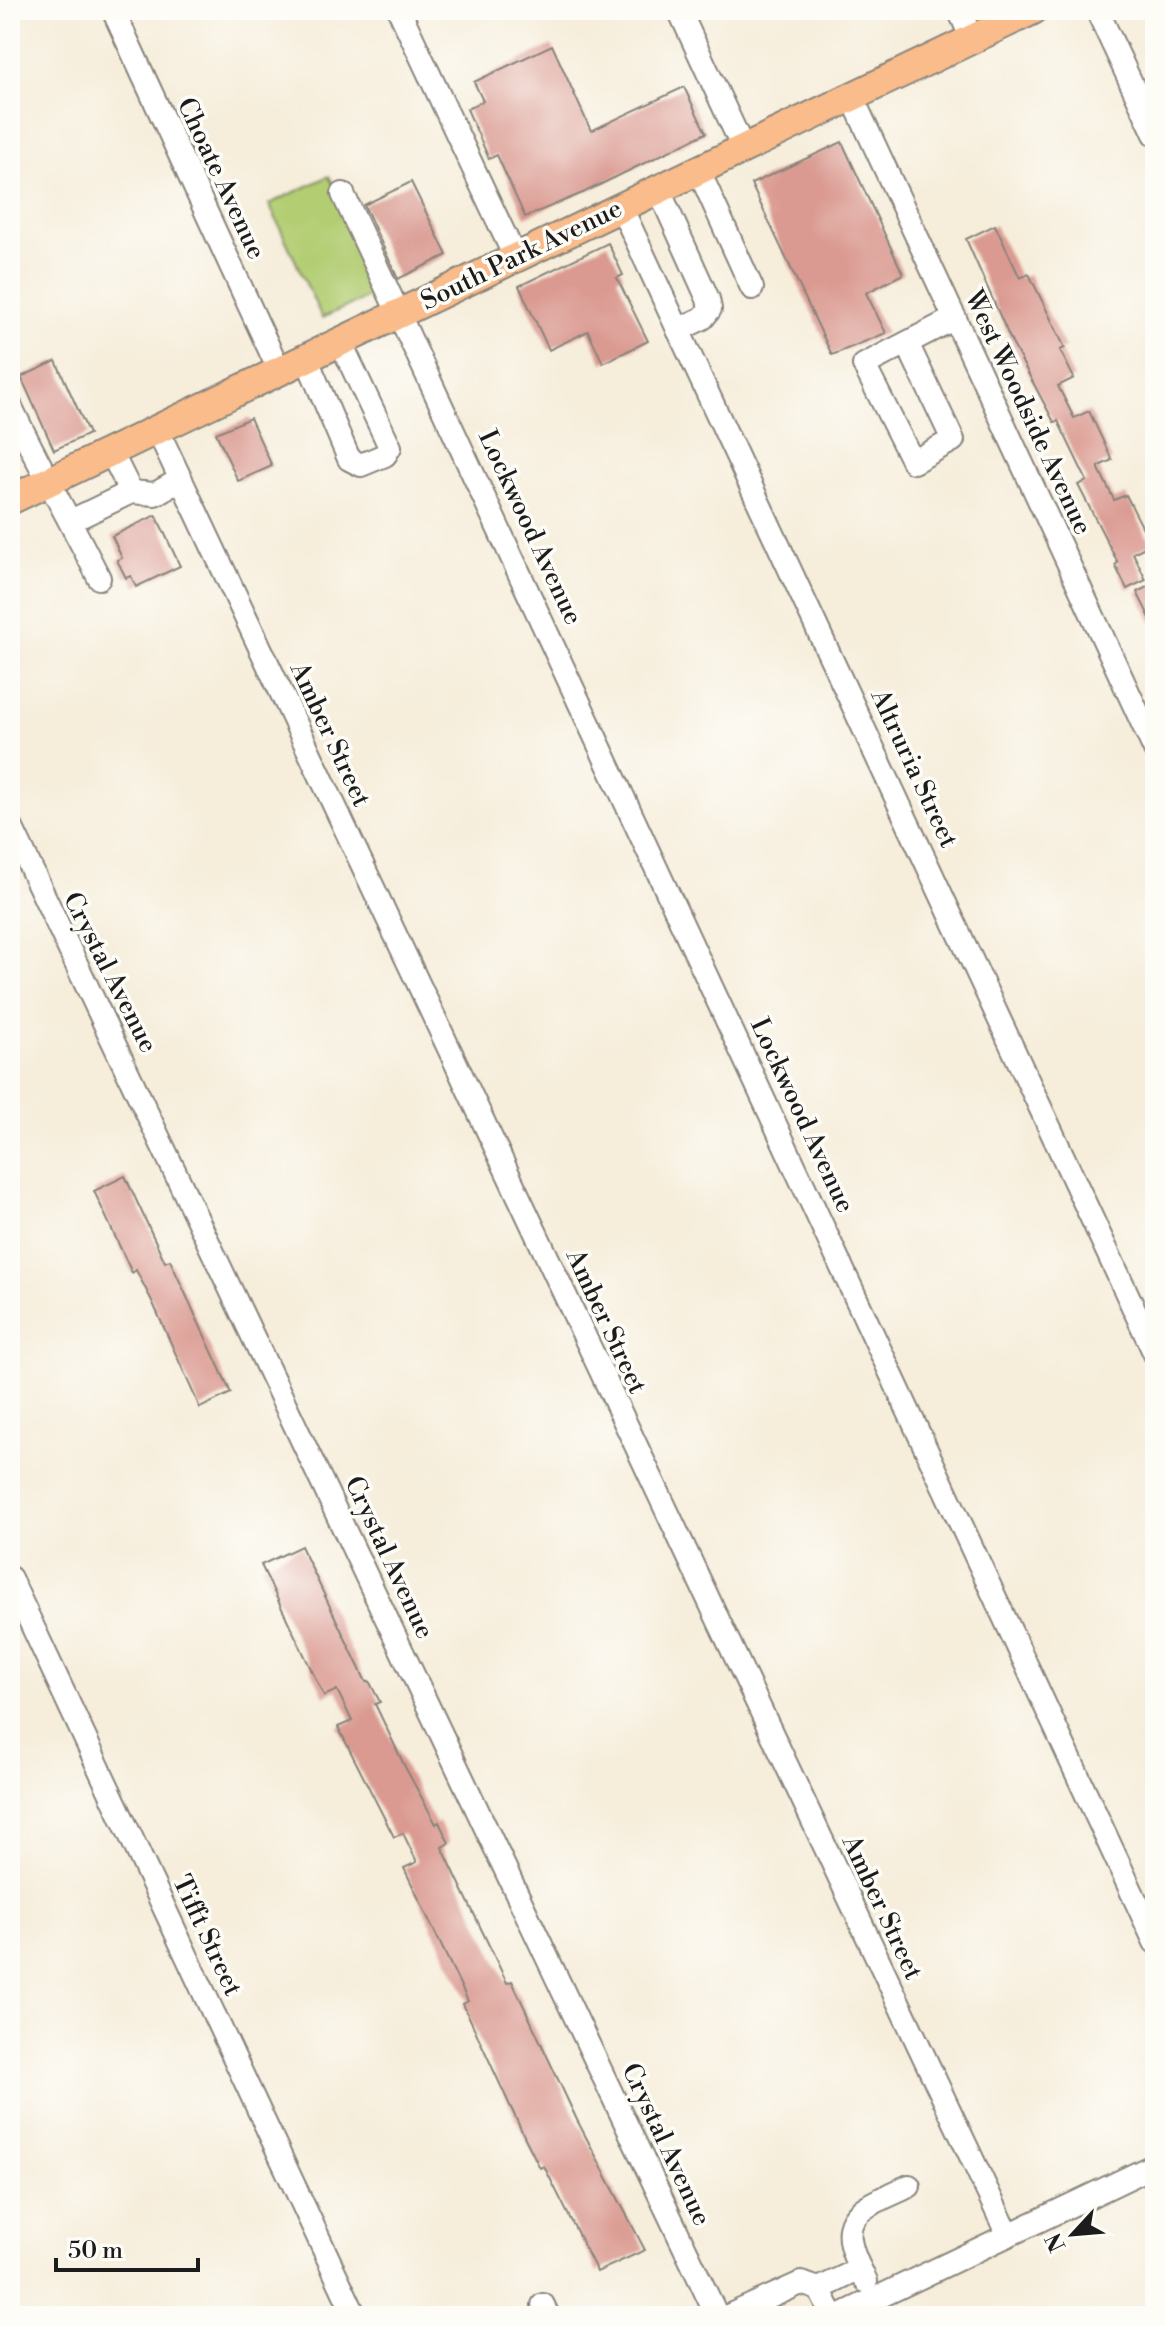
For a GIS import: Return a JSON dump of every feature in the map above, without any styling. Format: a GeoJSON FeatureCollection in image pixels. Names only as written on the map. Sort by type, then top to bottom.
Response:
{"type":"FeatureCollection","features":[{"type":"Feature","properties":{"kind":"main road","name":"South Park Avenue"},"geometry":{"type":"LineString","coordinates":[[10,500],[852,97],[1022,12]]}},
{"type":"Feature","properties":{"kind":"street","name":"Choate Avenue"},"geometry":{"type":"LineString","coordinates":[[113,10],[279,370]]}},
{"type":"Feature","properties":{"kind":"street"},"geometry":{"type":"LineString","coordinates":[[399,10],[515,257]]}},
{"type":"Feature","properties":{"kind":"street"},"geometry":{"type":"LineString","coordinates":[[679,10],[743,148]]}},
{"type":"Feature","properties":{"kind":"street"},"geometry":{"type":"LineString","coordinates":[[959,10],[972,39]]}},
{"type":"Feature","properties":{"kind":"street"},"geometry":{"type":"LineString","coordinates":[[1097,10],[1155,134]]}},
{"type":"Feature","properties":{"kind":"street","name":"West Woodside Avenue"},"geometry":{"type":"LineString","coordinates":[[852,97],[1155,750]]}},
{"type":"Feature","properties":{"kind":"street"},"geometry":{"type":"LineString","coordinates":[[698,169],[752,288]]}},
{"type":"Feature","properties":{"kind":"street"},"geometry":{"type":"LineString","coordinates":[[658,188],[710,309],[703,318],[678,330]]}},
{"type":"Feature","properties":{"kind":"street","name":"Lockwood Avenue"},"geometry":{"type":"LineString","coordinates":[[343,194],[1155,1942]]}},
{"type":"Feature","properties":{"kind":"street","name":"Altruria Street"},"geometry":{"type":"LineString","coordinates":[[621,207],[1155,1354]]}},
{"type":"Feature","properties":{"kind":"street"},"geometry":{"type":"LineString","coordinates":[[907,343],[953,440],[913,462],[864,365],[955,318]]}},
{"type":"Feature","properties":{"kind":"street"},"geometry":{"type":"LineString","coordinates":[[306,357],[349,459],[361,465],[385,455],[390,447],[340,341]]}},
{"type":"Feature","properties":{"kind":"street"},"geometry":{"type":"LineString","coordinates":[[10,405],[99,578]]}},
{"type":"Feature","properties":{"kind":"street","name":"Amber Street"},"geometry":{"type":"LineString","coordinates":[[157,429],[1008,2235]]}},
{"type":"Feature","properties":{"kind":"street"},"geometry":{"type":"LineString","coordinates":[[111,452],[131,492]]}},
{"type":"Feature","properties":{"kind":"street"},"geometry":{"type":"LineString","coordinates":[[71,521],[131,492],[155,494],[181,479]]}},
{"type":"Feature","properties":{"kind":"street","name":"Crystal Avenue"},"geometry":{"type":"LineString","coordinates":[[10,824],[717,2316]]}},
{"type":"Feature","properties":{"kind":"street","name":"Tifft Street"},"geometry":{"type":"LineString","coordinates":[[13,1590],[355,2316]]}},
{"type":"Feature","properties":{"kind":"street"},"geometry":{"type":"LineString","coordinates":[[728,2316],[801,2283],[819,2289],[845,2314],[1155,2165]]}},
{"type":"Feature","properties":{"kind":"street"},"geometry":{"type":"LineString","coordinates":[[875,2299],[848,2245],[850,2222],[857,2211],[909,2186]]}},
{"type":"Feature","properties":{"kind":"street"},"geometry":{"type":"LineString","coordinates":[[819,2289],[860,2269]]}},
{"type":"Feature","properties":{"kind":"green space"},"geometry":{"type":"Polygon","coordinates":[[[329,176],[383,290],[322,318],[269,204],[329,176]]]}},
{"type":"Feature","properties":{"kind":"building"},"geometry":{"type":"Polygon","coordinates":[[[552,45],[591,131],[684,87],[706,133],[585,192],[525,217],[497,155],[489,159],[467,109],[483,101],[474,82],[552,45]]]}},
{"type":"Feature","properties":{"kind":"building"},"geometry":{"type":"Polygon","coordinates":[[[842,142],[903,274],[866,293],[886,333],[832,355],[751,184],[842,142]]]}},
{"type":"Feature","properties":{"kind":"building"},"geometry":{"type":"Polygon","coordinates":[[[411,182],[447,255],[398,279],[364,205],[411,182]]]}},
{"type":"Feature","properties":{"kind":"building"},"geometry":{"type":"Polygon","coordinates":[[[995,225],[1020,278],[1029,274],[1065,348],[1060,350],[1074,378],[1058,386],[1074,418],[1089,411],[1112,460],[1099,466],[1099,469],[1114,500],[1126,495],[1151,544],[1133,553],[1146,580],[1127,589],[1115,565],[1118,563],[1078,485],[1087,481],[1058,421],[1054,422],[1012,343],[966,239],[995,225]]]}},
{"type":"Feature","properties":{"kind":"building"},"geometry":{"type":"Polygon","coordinates":[[[608,243],[623,275],[617,278],[648,341],[603,363],[588,331],[549,350],[519,286],[608,243]]]}},
{"type":"Feature","properties":{"kind":"building"},"geometry":{"type":"Polygon","coordinates":[[[56,361],[89,434],[54,450],[21,377],[56,361]]]}},
{"type":"Feature","properties":{"kind":"building"},"geometry":{"type":"Polygon","coordinates":[[[250,418],[272,466],[238,481],[216,433],[250,418]]]}},
{"type":"Feature","properties":{"kind":"building"},"geometry":{"type":"Polygon","coordinates":[[[156,515],[180,566],[136,587],[131,576],[126,578],[117,560],[122,558],[112,536],[156,515]]]}},
{"type":"Feature","properties":{"kind":"building"},"geometry":{"type":"Polygon","coordinates":[[[1155,583],[1155,628],[1137,592],[1155,583]]]}},
{"type":"Feature","properties":{"kind":"building"},"geometry":{"type":"Polygon","coordinates":[[[125,1176],[165,1262],[170,1260],[231,1393],[200,1408],[152,1301],[136,1270],[132,1273],[94,1191],[125,1176]]]}},
{"type":"Feature","properties":{"kind":"building"},"geometry":{"type":"Polygon","coordinates":[[[301,1546],[366,1682],[369,1681],[380,1702],[375,1704],[404,1765],[449,1843],[442,1847],[507,1983],[512,1981],[577,2120],[645,2250],[597,2272],[544,2166],[540,2168],[525,2138],[463,2004],[468,2001],[404,1868],[417,1862],[403,1833],[394,1837],[338,1727],[352,1721],[337,1690],[324,1696],[261,1565],[301,1546]]]}}]}
